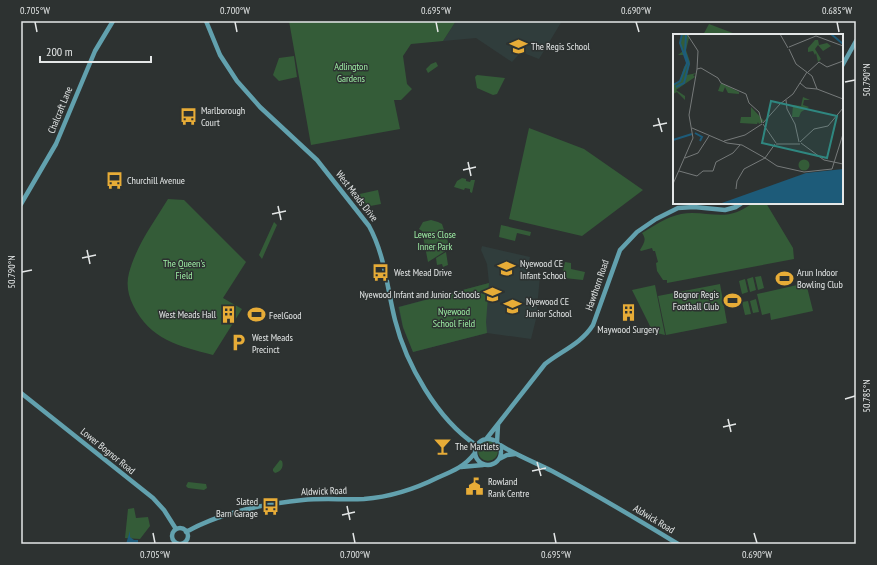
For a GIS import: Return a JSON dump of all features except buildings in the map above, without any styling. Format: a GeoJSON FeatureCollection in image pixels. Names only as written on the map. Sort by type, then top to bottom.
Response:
{"type":"FeatureCollection","features":[{"type":"Feature","properties":{"kind":"street","name":"Chalcraft Lane"},"geometry":{"type":"LineString","coordinates":[[21,204],[56,144],[95,51],[113,21]]}},
{"type":"Feature","properties":{"kind":"street","name":"West Meads Drive"},"geometry":{"type":"LineString","coordinates":[[206,21],[220,55],[241,86],[260,107],[317,160],[369,226],[383,260],[398,331],[416,375],[430,398],[459,432],[476,444]]}},
{"type":"Feature","properties":{"kind":"street"},"geometry":{"type":"LineString","coordinates":[[843,64],[856,41]]}},
{"type":"Feature","properties":{"kind":"street","name":"Hawthorn Road"},"geometry":{"type":"LineString","coordinates":[[487,438],[498,426],[519,396],[545,364],[553,357],[584,337],[588,332],[593,325],[620,250],[629,240],[656,219],[678,208],[694,207],[725,210],[740,204]]}},
{"type":"Feature","properties":{"kind":"street","name":"Lower Bognor Road"},"geometry":{"type":"LineString","coordinates":[[21,394],[153,498],[164,510],[176,529]]}},
{"type":"Feature","properties":{"kind":"street"},"geometry":{"type":"LineString","coordinates":[[498,426],[498,444],[501,452],[499,459]]}},
{"type":"Feature","properties":{"kind":"street"},"geometry":{"type":"LineString","coordinates":[[483,465],[476,460],[474,454],[476,444],[487,438],[498,444]]}},
{"type":"Feature","properties":{"kind":"street","name":"Aldwick Road"},"geometry":{"type":"LineString","coordinates":[[498,444],[515,454],[535,462],[557,474],[678,544]]}},
{"type":"Feature","properties":{"kind":"street"},"geometry":{"type":"LineString","coordinates":[[461,467],[474,454]]}},
{"type":"Feature","properties":{"kind":"street"},"geometry":{"type":"LineString","coordinates":[[461,467],[492,465],[507,455],[515,454]]}},
{"type":"Feature","properties":{"kind":"street","name":"Aldwick Road"},"geometry":{"type":"LineString","coordinates":[[186,532],[217,518],[271,505],[305,500],[366,499],[396,495],[421,486],[461,467]]}},
{"type":"Feature","properties":{"kind":"street"},"geometry":{"type":"LineString","coordinates":[[181,528],[186,532],[187,538],[180,544],[174,540],[172,534],[176,529],[181,528]]}},
{"type":"Feature","properties":{"kind":"street"},"geometry":{"type":"LineString","coordinates":[[169,544],[174,540]]}},
{"type":"Feature","properties":{"kind":"shaded area","name":"The Regis School"},"geometry":{"type":"Polygon","coordinates":[[[456,21],[562,21],[539,59],[521,52],[512,62],[476,38],[443,41],[456,21]]]}},
{"type":"Feature","properties":{"kind":"shaded area","name":"Nyewood Infant and Junior Schools"},"geometry":{"type":"Polygon","coordinates":[[[482,246],[530,257],[526,273],[540,276],[536,319],[531,339],[487,333],[413,352],[403,328],[398,307],[489,283],[487,264],[481,250],[482,246]]]}},
{"type":"Feature","properties":{"kind":"green space","name":"Adlington Gardens"},"geometry":{"type":"Polygon","coordinates":[[[289,21],[456,21],[443,41],[411,44],[403,56],[407,84],[412,89],[401,100],[394,100],[400,129],[311,145],[289,21]]]}},
{"type":"Feature","properties":{"kind":"green space"},"geometry":{"type":"Polygon","coordinates":[[[709,24],[735,34],[704,34],[709,24]]]}},
{"type":"Feature","properties":{"kind":"green space"},"geometry":{"type":"Polygon","coordinates":[[[294,56],[297,77],[279,81],[273,75],[279,58],[294,56]]]}},
{"type":"Feature","properties":{"kind":"green space"},"geometry":{"type":"Polygon","coordinates":[[[436,62],[438,66],[428,73],[426,69],[431,64],[436,62]]]}},
{"type":"Feature","properties":{"kind":"green space"},"geometry":{"type":"Polygon","coordinates":[[[477,75],[505,78],[497,94],[493,95],[477,88],[475,77],[477,75]]]}},
{"type":"Feature","properties":{"kind":"green space"},"geometry":{"type":"Polygon","coordinates":[[[529,128],[584,149],[643,190],[582,236],[509,219],[529,128]]]}},
{"type":"Feature","properties":{"kind":"green space"},"geometry":{"type":"Polygon","coordinates":[[[462,178],[470,182],[471,180],[475,180],[472,193],[470,192],[470,189],[465,188],[464,190],[454,187],[457,181],[462,178]]]}},
{"type":"Feature","properties":{"kind":"green space"},"geometry":{"type":"Polygon","coordinates":[[[378,190],[381,204],[365,207],[355,195],[378,190]]]}},
{"type":"Feature","properties":{"kind":"green space","name":"The Queen's Field"},"geometry":{"type":"Polygon","coordinates":[[[168,199],[184,200],[246,262],[223,298],[242,309],[213,355],[177,344],[157,334],[140,317],[130,297],[128,281],[132,263],[146,234],[168,199]]]}},
{"type":"Feature","properties":{"kind":"green space"},"geometry":{"type":"Polygon","coordinates":[[[751,204],[767,204],[793,248],[794,259],[667,283],[667,280],[663,280],[657,271],[656,263],[658,262],[655,251],[653,251],[652,248],[640,250],[645,240],[642,233],[670,217],[688,213],[723,215],[739,211],[751,204]]]}},
{"type":"Feature","properties":{"kind":"green space","name":"Lewes Close Inner Park"},"geometry":{"type":"Polygon","coordinates":[[[431,220],[442,224],[450,248],[428,262],[422,231],[419,229],[423,222],[431,220]]]}},
{"type":"Feature","properties":{"kind":"green space"},"geometry":{"type":"Polygon","coordinates":[[[274,222],[277,225],[262,259],[259,255],[274,222]]]}},
{"type":"Feature","properties":{"kind":"green space"},"geometry":{"type":"Polygon","coordinates":[[[501,225],[531,232],[530,236],[517,233],[515,241],[499,237],[501,225]]]}},
{"type":"Feature","properties":{"kind":"green space"},"geometry":{"type":"Polygon","coordinates":[[[446,252],[448,265],[443,267],[442,264],[437,265],[436,258],[446,252]]]}},
{"type":"Feature","properties":{"kind":"green space"},"geometry":{"type":"Polygon","coordinates":[[[565,262],[571,263],[571,269],[585,272],[583,280],[564,278],[562,276],[565,262]]]}},
{"type":"Feature","properties":{"kind":"green space"},"geometry":{"type":"Polygon","coordinates":[[[761,276],[764,288],[758,290],[755,277],[761,276]]]}},
{"type":"Feature","properties":{"kind":"green space"},"geometry":{"type":"Polygon","coordinates":[[[753,277],[756,290],[750,292],[747,279],[753,277]]]}},
{"type":"Feature","properties":{"kind":"green space"},"geometry":{"type":"Polygon","coordinates":[[[745,279],[748,292],[742,294],[739,281],[745,279]]]}},
{"type":"Feature","properties":{"kind":"green space","name":"Nyewood School Field"},"geometry":{"type":"Polygon","coordinates":[[[489,283],[486,322],[487,333],[413,352],[403,327],[399,307],[489,283]]]}},
{"type":"Feature","properties":{"kind":"green space"},"geometry":{"type":"Polygon","coordinates":[[[806,283],[813,311],[771,320],[770,313],[762,315],[757,294],[806,283]]]}},
{"type":"Feature","properties":{"kind":"green space"},"geometry":{"type":"Polygon","coordinates":[[[720,284],[727,323],[666,335],[658,296],[720,284]]]}},
{"type":"Feature","properties":{"kind":"green space"},"geometry":{"type":"Polygon","coordinates":[[[655,285],[665,335],[653,332],[632,290],[655,285]]]}},
{"type":"Feature","properties":{"kind":"green space"},"geometry":{"type":"Polygon","coordinates":[[[756,299],[759,312],[753,313],[750,301],[756,299]]]}},
{"type":"Feature","properties":{"kind":"green space"},"geometry":{"type":"Polygon","coordinates":[[[748,301],[751,314],[745,315],[742,302],[748,301]]]}},
{"type":"Feature","properties":{"kind":"green space"},"geometry":{"type":"Polygon","coordinates":[[[488,441],[495,444],[498,451],[495,458],[488,461],[481,458],[478,451],[481,444],[488,441]]]}},
{"type":"Feature","properties":{"kind":"green space"},"geometry":{"type":"Polygon","coordinates":[[[280,460],[283,463],[282,467],[279,472],[275,473],[273,469],[280,460]]]}},
{"type":"Feature","properties":{"kind":"green space"},"geometry":{"type":"Polygon","coordinates":[[[188,482],[206,484],[207,488],[204,490],[188,488],[186,486],[188,482]]]}},
{"type":"Feature","properties":{"kind":"green space"},"geometry":{"type":"Polygon","coordinates":[[[134,508],[136,518],[148,517],[150,526],[140,539],[125,538],[128,509],[134,508]]]}},
{"type":"Feature","properties":{"kind":"water"},"geometry":{"type":"Polygon","coordinates":[[[130,531],[130,537],[134,540],[138,540],[138,544],[126,544],[130,531]]]}},
{"type":"Feature","properties":{"kind":"place","name":"The Regis School"},"geometry":{"type":"Point","coordinates":[518,46]}},
{"type":"Feature","properties":{"kind":"place","name":"Marlborough Court"},"geometry":{"type":"Point","coordinates":[188,116]}},
{"type":"Feature","properties":{"kind":"place","name":"Churchill Avenue"},"geometry":{"type":"Point","coordinates":[114,180]}},
{"type":"Feature","properties":{"kind":"place","name":"Nyewood CE Infant School"},"geometry":{"type":"Point","coordinates":[507,269]}},
{"type":"Feature","properties":{"kind":"place","name":"West Mead Drive"},"geometry":{"type":"Point","coordinates":[381,272]}},
{"type":"Feature","properties":{"kind":"place","name":"Arun Indoor Bowling Club"},"geometry":{"type":"Point","coordinates":[784,278]}},
{"type":"Feature","properties":{"kind":"place","name":"Nyewood Infant and Junior Schools"},"geometry":{"type":"Point","coordinates":[493,294]}},
{"type":"Feature","properties":{"kind":"place","name":"Bognor Regis Football Club"},"geometry":{"type":"Point","coordinates":[732,300]}},
{"type":"Feature","properties":{"kind":"place","name":"Nyewood CE Junior School"},"geometry":{"type":"Point","coordinates":[513,307]}},
{"type":"Feature","properties":{"kind":"place","name":"Maywood Surgery"},"geometry":{"type":"Point","coordinates":[628,312]}},
{"type":"Feature","properties":{"kind":"place","name":"West Meads Hall"},"geometry":{"type":"Point","coordinates":[229,314]}},
{"type":"Feature","properties":{"kind":"place","name":"FeelGood"},"geometry":{"type":"Point","coordinates":[256,315]}},
{"type":"Feature","properties":{"kind":"place","name":"West Meads Precinct"},"geometry":{"type":"Point","coordinates":[239,343]}},
{"type":"Feature","properties":{"kind":"place","name":"The Martlets"},"geometry":{"type":"Point","coordinates":[442,446]}},
{"type":"Feature","properties":{"kind":"place","name":"Rowland Rank Centre"},"geometry":{"type":"Point","coordinates":[475,487]}},
{"type":"Feature","properties":{"kind":"place","name":"Slated Barn Garage"},"geometry":{"type":"Point","coordinates":[271,507]}}]}
